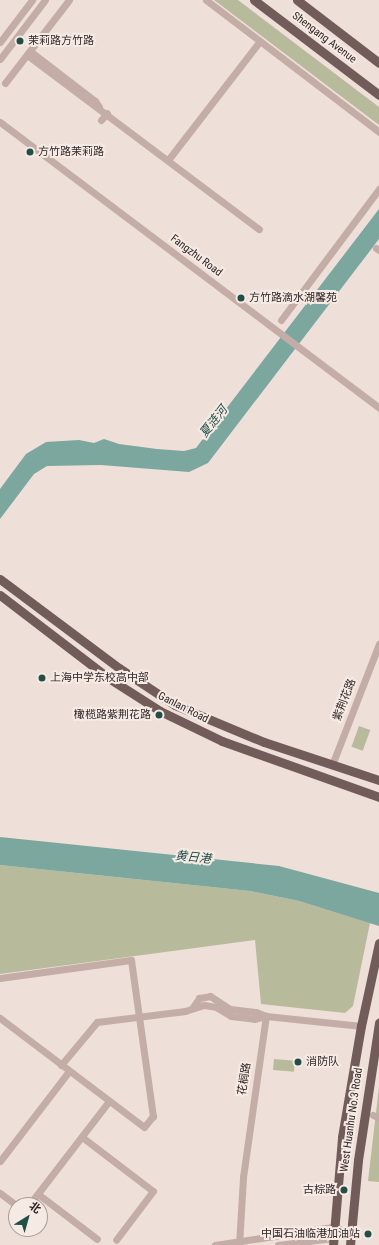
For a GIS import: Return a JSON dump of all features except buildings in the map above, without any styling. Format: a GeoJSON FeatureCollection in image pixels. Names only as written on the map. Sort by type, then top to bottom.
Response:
{"type":"FeatureCollection","features":[{"type":"Feature","properties":{"kind":"main road","name":"Shengang Avenue"},"geometry":{"type":"LineString","coordinates":[[254,0],[379,95]]}},
{"type":"Feature","properties":{"kind":"main road","name":"Shengang Avenue"},"geometry":{"type":"LineString","coordinates":[[297,0],[379,63]]}},
{"type":"Feature","properties":{"kind":"main road","name":"Ganlan Road"},"geometry":{"type":"LineString","coordinates":[[0,579],[119,668],[175,705],[228,729],[379,780]]}},
{"type":"Feature","properties":{"kind":"main road","name":"Ganlan Road"},"geometry":{"type":"LineString","coordinates":[[0,595],[110,679],[160,711],[222,741],[379,797]]}},
{"type":"Feature","properties":{"kind":"main road","name":"West Huanhu No.3 Road"},"geometry":{"type":"LineString","coordinates":[[333,1242],[333,1227],[342,1137],[361,1026],[379,943]]}},
{"type":"Feature","properties":{"kind":"main road","name":"West Huanhu No.3 Road"},"geometry":{"type":"LineString","coordinates":[[350,1245],[350,1232],[365,1105],[379,1022]]}},
{"type":"Feature","properties":{"kind":"street"},"geometry":{"type":"LineString","coordinates":[[0,42],[32,0]]}},
{"type":"Feature","properties":{"kind":"street"},"geometry":{"type":"LineString","coordinates":[[0,59],[45,0]]}},
{"type":"Feature","properties":{"kind":"street"},"geometry":{"type":"LineString","coordinates":[[5,83],[68,0]]}},
{"type":"Feature","properties":{"kind":"street"},"geometry":{"type":"LineString","coordinates":[[206,0],[379,132]]}},
{"type":"Feature","properties":{"kind":"street"},"geometry":{"type":"LineString","coordinates":[[168,160],[260,41]]}},
{"type":"Feature","properties":{"kind":"street"},"geometry":{"type":"LineString","coordinates":[[28,53],[96,101],[99,107],[259,229]]}},
{"type":"Feature","properties":{"kind":"street"},"geometry":{"type":"LineString","coordinates":[[101,120],[107,113]]}},
{"type":"Feature","properties":{"kind":"street","name":"Fangzhu Road"},"geometry":{"type":"LineString","coordinates":[[0,122],[379,408]]}},
{"type":"Feature","properties":{"kind":"street"},"geometry":{"type":"LineString","coordinates":[[281,320],[379,189]]}},
{"type":"Feature","properties":{"kind":"street","name":"紫荆花路"},"geometry":{"type":"LineString","coordinates":[[332,765],[379,644]]}},
{"type":"Feature","properties":{"kind":"street"},"geometry":{"type":"LineString","coordinates":[[0,978],[131,960],[153,1116],[144,1127],[0,1018]]}},
{"type":"Feature","properties":{"kind":"street"},"geometry":{"type":"LineString","coordinates":[[61,1065],[93,1024],[139,1016],[185,1011],[193,1007],[210,1005],[230,1016],[254,1019],[266,1016],[361,1026]]}},
{"type":"Feature","properties":{"kind":"street","name":"花榈路"},"geometry":{"type":"LineString","coordinates":[[239,1243],[244,1170],[266,1016]]}},
{"type":"Feature","properties":{"kind":"street"},"geometry":{"type":"LineString","coordinates":[[0,1161],[69,1070]]}},
{"type":"Feature","properties":{"kind":"street"},"geometry":{"type":"LineString","coordinates":[[36,1197],[110,1101]]}},
{"type":"Feature","properties":{"kind":"street"},"geometry":{"type":"LineString","coordinates":[[82,1137],[153,1191],[116,1240]]}},
{"type":"Feature","properties":{"kind":"street"},"geometry":{"type":"LineString","coordinates":[[38,1194],[97,1239]]}},
{"type":"Feature","properties":{"kind":"street"},"geometry":{"type":"LineString","coordinates":[[214,1245],[239,1243],[333,1227],[350,1232]]}},
{"type":"Feature","properties":{"kind":"street"},"geometry":{"type":"LineString","coordinates":[[278,1245],[333,1242],[350,1232]]}},
{"type":"Feature","properties":{"kind":"green space"},"geometry":{"type":"Polygon","coordinates":[[[214,0],[238,0],[379,107],[379,125],[214,0]]]}},
{"type":"Feature","properties":{"kind":"green space"},"geometry":{"type":"Polygon","coordinates":[[[359,726],[370,730],[363,751],[351,747],[359,726]]]}},
{"type":"Feature","properties":{"kind":"green space"},"geometry":{"type":"Polygon","coordinates":[[[0,865],[250,891],[299,901],[370,923],[353,1006],[345,1013],[261,1004],[255,940],[0,974],[0,865]]]}},
{"type":"Feature","properties":{"kind":"green space"},"geometry":{"type":"Polygon","coordinates":[[[274,1059],[295,1061],[294,1072],[273,1070],[274,1059]]]}},
{"type":"Feature","properties":{"kind":"green space"},"geometry":{"type":"Polygon","coordinates":[[[379,1087],[379,1182],[368,1181],[379,1087]]]}},
{"type":"Feature","properties":{"kind":"water"},"geometry":{"type":"Polygon","coordinates":[[[379,209],[379,239],[208,463],[189,472],[101,465],[47,466],[34,474],[0,519],[0,489],[26,454],[46,442],[79,440],[94,443],[104,439],[119,444],[157,449],[184,451],[196,448],[379,209]]]}},
{"type":"Feature","properties":{"kind":"water","name":"黄日港"},"geometry":{"type":"Polygon","coordinates":[[[0,837],[279,866],[379,893],[379,926],[299,901],[250,891],[0,865],[0,837]]]}},
{"type":"Feature","properties":{"kind":"place","name":"茉莉路方竹路"},"geometry":{"type":"Point","coordinates":[20,41]}},
{"type":"Feature","properties":{"kind":"place","name":"方竹路茉莉路"},"geometry":{"type":"Point","coordinates":[30,152]}},
{"type":"Feature","properties":{"kind":"place","name":"方竹路滴水湖馨苑"},"geometry":{"type":"Point","coordinates":[241,298]}},
{"type":"Feature","properties":{"kind":"place","name":"上海中学东校高中部"},"geometry":{"type":"Point","coordinates":[42,678]}},
{"type":"Feature","properties":{"kind":"place","name":"橄榄路紫荆花路"},"geometry":{"type":"Point","coordinates":[159,715]}},
{"type":"Feature","properties":{"kind":"place","name":"消防队"},"geometry":{"type":"Point","coordinates":[298,1062]}},
{"type":"Feature","properties":{"kind":"place","name":"古棕路"},"geometry":{"type":"Point","coordinates":[344,1190]}},
{"type":"Feature","properties":{"kind":"place","name":"中国石油临港加油站"},"geometry":{"type":"Point","coordinates":[368,1234]}},
{"type":"Feature","properties":{"kind":"water label","name":"夏涟河"},"geometry":{"type":"Point","coordinates":[214,422]}}]}
